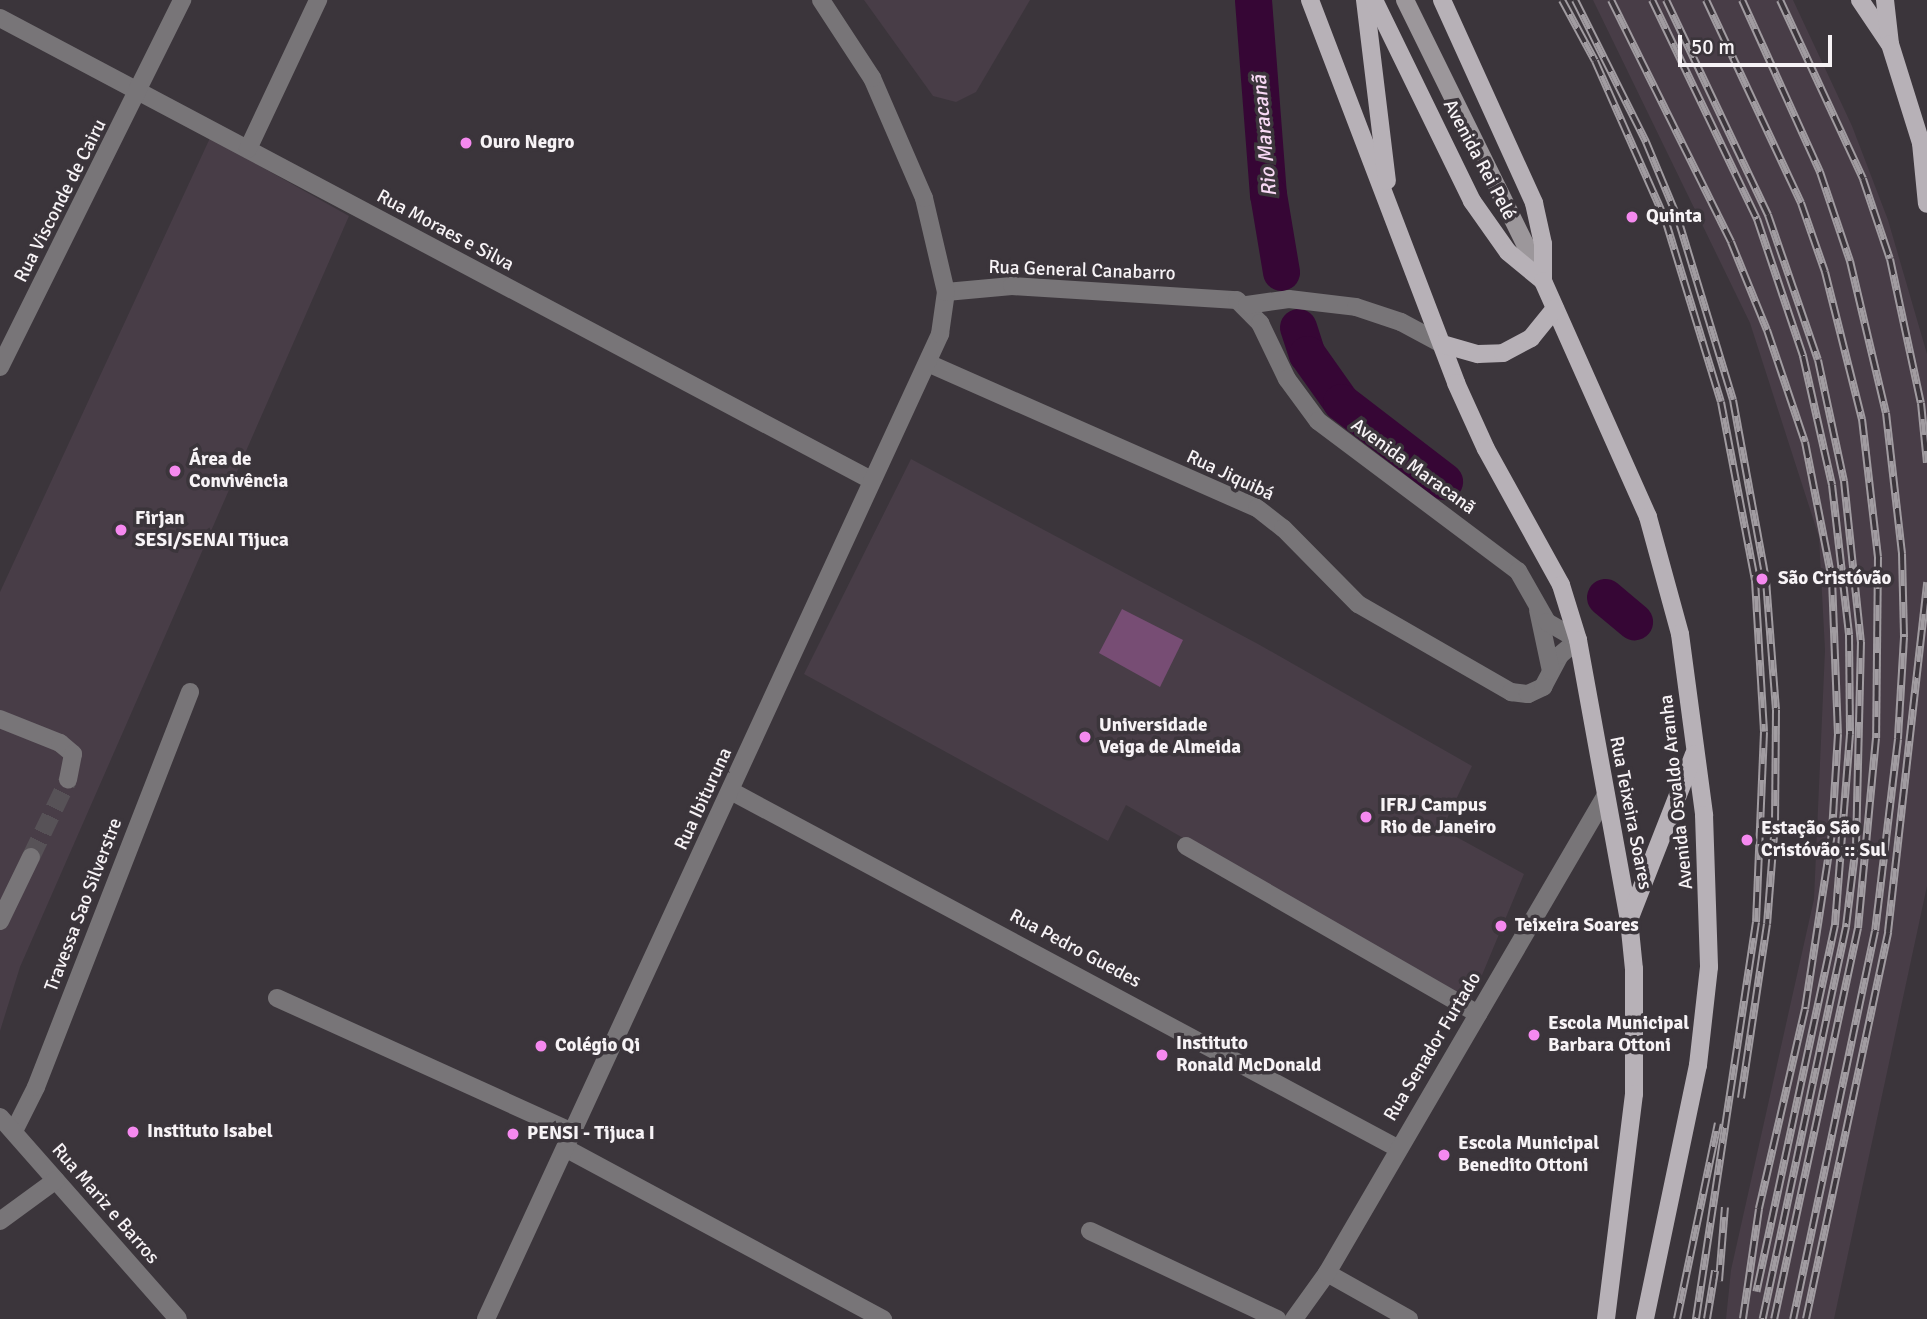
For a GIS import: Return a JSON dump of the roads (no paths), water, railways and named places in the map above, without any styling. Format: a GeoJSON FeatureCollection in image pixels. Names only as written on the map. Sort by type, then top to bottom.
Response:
{"type":"FeatureCollection","features":[{"type":"Feature","properties":{"kind":"main road"},"geometry":{"type":"LineString","coordinates":[[1310,0],[1442,344],[1478,354],[1503,353],[1538,332],[1555,308]]}},
{"type":"Feature","properties":{"kind":"main road"},"geometry":{"type":"LineString","coordinates":[[1365,0],[1389,202]]}},
{"type":"Feature","properties":{"kind":"main road","name":"Avenida Rei Pelé"},"geometry":{"type":"LineString","coordinates":[[1374,0],[1472,201],[1508,252],[1543,281]]}},
{"type":"Feature","properties":{"kind":"main road"},"geometry":{"type":"LineString","coordinates":[[1405,0],[1543,281]]}},
{"type":"Feature","properties":{"kind":"main road","name":"Avenida Rei Pelé"},"geometry":{"type":"LineString","coordinates":[[1442,0],[1534,203],[1543,244],[1543,281]]}},
{"type":"Feature","properties":{"kind":"main road"},"geometry":{"type":"LineString","coordinates":[[1860,0],[1890,44]]}},
{"type":"Feature","properties":{"kind":"main road"},"geometry":{"type":"LineString","coordinates":[[1885,0],[1890,44],[1924,146],[1927,204]]}},
{"type":"Feature","properties":{"kind":"main road","name":"Avenida Osvaldo Aranha"},"geometry":{"type":"LineString","coordinates":[[1543,281],[1657,545],[1680,634],[1696,747],[1709,889],[1709,967],[1698,1065],[1645,1319]]}},
{"type":"Feature","properties":{"kind":"main road","name":"Rua Teixeira Soares"},"geometry":{"type":"LineString","coordinates":[[1442,344],[1486,449],[1561,585],[1578,640],[1629,920],[1634,1094],[1606,1319]]}},
{"type":"Feature","properties":{"kind":"main road"},"geometry":{"type":"LineString","coordinates":[[1629,920],[1675,812],[1696,747]]}},
{"type":"Feature","properties":{"kind":"street","name":"Rua Visconde de Cairu"},"geometry":{"type":"LineString","coordinates":[[0,367],[140,91],[182,0]]}},
{"type":"Feature","properties":{"kind":"street"},"geometry":{"type":"LineString","coordinates":[[248,149],[318,0]]}},
{"type":"Feature","properties":{"kind":"street"},"geometry":{"type":"LineString","coordinates":[[821,0],[872,78],[900,135],[940,251],[946,292]]}},
{"type":"Feature","properties":{"kind":"street","name":"Rua Moraes e Silva"},"geometry":{"type":"LineString","coordinates":[[0,18],[872,480]]}},
{"type":"Feature","properties":{"kind":"street","name":"Rua General Canabarro"},"geometry":{"type":"LineString","coordinates":[[946,292],[1031,287],[1227,296],[1247,305],[1289,299],[1356,307],[1401,322],[1442,344]]}},
{"type":"Feature","properties":{"kind":"street","name":"Rua Ibituruna"},"geometry":{"type":"LineString","coordinates":[[486,1319],[571,1141],[872,480],[930,364],[946,292]]}},
{"type":"Feature","properties":{"kind":"street","name":"Avenida Maracanã"},"geometry":{"type":"LineString","coordinates":[[1247,305],[1260,323],[1287,379],[1318,421],[1513,567],[1551,627],[1578,640]]}},
{"type":"Feature","properties":{"kind":"street","name":"Rua Jiquibá"},"geometry":{"type":"LineString","coordinates":[[930,364],[1257,508],[1283,528],[1358,604],[1511,692],[1533,692],[1551,675],[1560,655],[1578,640]]}},
{"type":"Feature","properties":{"kind":"street"},"geometry":{"type":"LineString","coordinates":[[1535,600],[1551,675]]}},
{"type":"Feature","properties":{"kind":"street","name":"Travessa Sao Silverstre"},"geometry":{"type":"LineString","coordinates":[[14,1131],[36,1087],[190,692]]}},
{"type":"Feature","properties":{"kind":"street"},"geometry":{"type":"LineString","coordinates":[[0,719],[60,743],[73,754],[68,780]]}},
{"type":"Feature","properties":{"kind":"street","name":"Rua Pedro Guedes"},"geometry":{"type":"LineString","coordinates":[[731,791],[1397,1148]]}},
{"type":"Feature","properties":{"kind":"street","name":"Rua Senador Furtado"},"geometry":{"type":"LineString","coordinates":[[1294,1319],[1327,1273],[1397,1148],[1606,795]]}},
{"type":"Feature","properties":{"kind":"street"},"geometry":{"type":"LineString","coordinates":[[1186,846],[1478,1014]]}},
{"type":"Feature","properties":{"kind":"street"},"geometry":{"type":"LineString","coordinates":[[0,921],[31,856]]}},
{"type":"Feature","properties":{"kind":"street"},"geometry":{"type":"LineString","coordinates":[[277,998],[571,1141],[883,1319]]}},
{"type":"Feature","properties":{"kind":"street","name":"Rua Mariz e Barros"},"geometry":{"type":"LineString","coordinates":[[0,1117],[178,1319]]}},
{"type":"Feature","properties":{"kind":"street"},"geometry":{"type":"LineString","coordinates":[[0,1221],[56,1180]]}},
{"type":"Feature","properties":{"kind":"street"},"geometry":{"type":"LineString","coordinates":[[1090,1231],[1277,1319]]}},
{"type":"Feature","properties":{"kind":"street"},"geometry":{"type":"LineString","coordinates":[[1327,1273],[1409,1319]]}},
{"type":"Feature","properties":{"kind":"waterway","name":"Rio Maracanã"},"geometry":{"type":"LineString","coordinates":[[1253,0],[1268,194],[1281,272]]}},
{"type":"Feature","properties":{"kind":"waterway","name":"Rio Maracanã"},"geometry":{"type":"LineString","coordinates":[[1298,327],[1307,354],[1341,402],[1444,481]]}},
{"type":"Feature","properties":{"kind":"waterway","name":"Rio Maracanã"},"geometry":{"type":"LineString","coordinates":[[1605,597],[1634,621]]}},
{"type":"Feature","properties":{"kind":"tunnel"},"geometry":{"type":"LineString","coordinates":[[31,857],[68,780]]}},
{"type":"Feature","properties":{"kind":"railway"},"geometry":{"type":"LineString","coordinates":[[1562,0],[1595,61],[1665,219],[1721,402],[1755,580],[1764,732],[1756,922],[1696,1319]]}},
{"type":"Feature","properties":{"kind":"railway"},"geometry":{"type":"LineString","coordinates":[[1575,0],[1646,142],[1678,219],[1733,400],[1766,580],[1776,710],[1775,823],[1767,924],[1741,1098]]}},
{"type":"Feature","properties":{"kind":"railway"},"geometry":{"type":"LineString","coordinates":[[1611,0],[1731,242],[1767,330],[1805,442],[1832,579],[1838,734],[1832,833],[1805,1009],[1759,1209],[1743,1319]]}},
{"type":"Feature","properties":{"kind":"railway"},"geometry":{"type":"LineString","coordinates":[[1652,0],[1757,219],[1803,356],[1832,485],[1849,635],[1850,734],[1835,925],[1756,1292]]}},
{"type":"Feature","properties":{"kind":"railway"},"geometry":{"type":"LineString","coordinates":[[1666,0],[1768,215],[1818,360],[1844,481],[1861,642],[1856,844],[1846,927],[1763,1319]]}},
{"type":"Feature","properties":{"kind":"railway"},"geometry":{"type":"LineString","coordinates":[[1706,0],[1801,203],[1825,272],[1862,419],[1878,557],[1876,738],[1858,928],[1774,1319]]}},
{"type":"Feature","properties":{"kind":"railway"},"geometry":{"type":"LineString","coordinates":[[1742,0],[1820,172],[1850,261],[1886,413],[1902,554],[1904,637],[1898,739],[1875,931],[1793,1319]]}},
{"type":"Feature","properties":{"kind":"railway"},"geometry":{"type":"LineString","coordinates":[[1780,0],[1863,179],[1890,259],[1921,403],[1927,463]]}},
{"type":"Feature","properties":{"kind":"railway"},"geometry":{"type":"LineString","coordinates":[[1806,1319],[1888,932],[1927,582]]}},
{"type":"Feature","properties":{"kind":"railway"},"geometry":{"type":"LineString","coordinates":[[1677,1319],[1718,1123]]}},
{"type":"Feature","properties":{"kind":"railway"},"geometry":{"type":"LineString","coordinates":[[1719,1281],[1725,1207]]}},
{"type":"Feature","properties":{"kind":"railway"},"geometry":{"type":"LineString","coordinates":[[1707,1319],[1715,1271]]}},
{"type":"Feature","properties":{"kind":"place","name":"Ouro Negro"},"geometry":{"type":"Point","coordinates":[466,143]}},
{"type":"Feature","properties":{"kind":"place","name":"Quinta"},"geometry":{"type":"Point","coordinates":[1632,217]}},
{"type":"Feature","properties":{"kind":"place","name":"Área de Convivência"},"geometry":{"type":"Point","coordinates":[175,471]}},
{"type":"Feature","properties":{"kind":"place","name":"Firjan SESI/SENAI Tijuca"},"geometry":{"type":"Point","coordinates":[121,530]}},
{"type":"Feature","properties":{"kind":"place","name":"São Cristóvão"},"geometry":{"type":"Point","coordinates":[1762,579]}},
{"type":"Feature","properties":{"kind":"place","name":"Universidade Veiga de Almeida"},"geometry":{"type":"Point","coordinates":[1085,737]}},
{"type":"Feature","properties":{"kind":"place","name":"IFRJ Campus Rio de Janeiro"},"geometry":{"type":"Point","coordinates":[1366,817]}},
{"type":"Feature","properties":{"kind":"place","name":"Estação São Cristóvão :: Sul"},"geometry":{"type":"Point","coordinates":[1747,840]}},
{"type":"Feature","properties":{"kind":"place","name":"Teixeira Soares"},"geometry":{"type":"Point","coordinates":[1501,926]}},
{"type":"Feature","properties":{"kind":"place","name":"Escola Municipal Barbara Ottoni"},"geometry":{"type":"Point","coordinates":[1534,1035]}},
{"type":"Feature","properties":{"kind":"place","name":"Colégio Qi"},"geometry":{"type":"Point","coordinates":[541,1046]}},
{"type":"Feature","properties":{"kind":"place","name":"Instituto Ronald McDonald"},"geometry":{"type":"Point","coordinates":[1162,1055]}},
{"type":"Feature","properties":{"kind":"place","name":"Instituto Isabel"},"geometry":{"type":"Point","coordinates":[133,1132]}},
{"type":"Feature","properties":{"kind":"place","name":"PENSI - Tijuca I"},"geometry":{"type":"Point","coordinates":[513,1134]}},
{"type":"Feature","properties":{"kind":"place","name":"Escola Municipal Benedito Ottoni"},"geometry":{"type":"Point","coordinates":[1444,1155]}}]}
